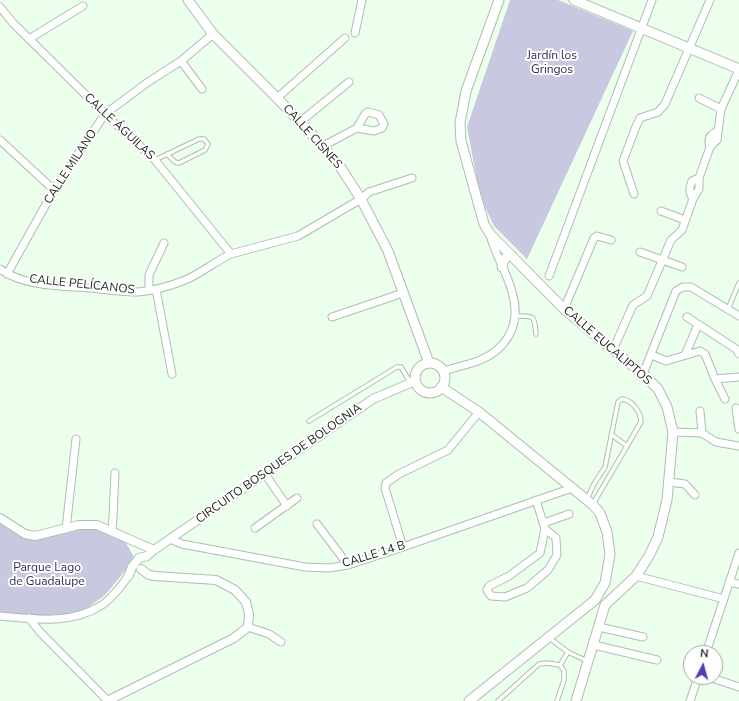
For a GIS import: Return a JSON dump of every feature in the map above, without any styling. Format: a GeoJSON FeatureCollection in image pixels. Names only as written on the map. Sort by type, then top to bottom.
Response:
{"type":"FeatureCollection","features":[{"type":"Feature","properties":{"kind":"main road","name":"CALLE CISNES"},"geometry":{"type":"LineString","coordinates":[[188,0],[213,34],[277,98],[339,165],[361,199],[388,251],[429,363]]}},
{"type":"Feature","properties":{"kind":"main road"},"geometry":{"type":"LineString","coordinates":[[472,183],[463,174],[455,141],[454,123],[456,106],[494,0]]}},
{"type":"Feature","properties":{"kind":"main road"},"geometry":{"type":"LineString","coordinates":[[490,234],[484,224],[472,183],[461,141],[460,123],[466,91],[499,0]]}},
{"type":"Feature","properties":{"kind":"main road"},"geometry":{"type":"LineString","coordinates":[[472,183],[474,171],[466,140],[467,110],[471,91],[505,0]]}},
{"type":"Feature","properties":{"kind":"main road"},"geometry":{"type":"LineString","coordinates":[[574,0],[739,70]]}},
{"type":"Feature","properties":{"kind":"main road","name":"CALLE EUCALIPTOS"},"geometry":{"type":"LineString","coordinates":[[490,234],[564,309],[643,374],[658,389],[668,407],[673,432],[667,500],[658,537],[649,556],[636,576],[605,605]]}},
{"type":"Feature","properties":{"kind":"main road"},"geometry":{"type":"LineString","coordinates":[[502,267],[504,259],[507,256],[511,255],[513,257]]}},
{"type":"Feature","properties":{"kind":"main road"},"geometry":{"type":"LineString","coordinates":[[429,363],[437,365],[443,371],[445,379],[437,391],[428,392],[419,388],[413,382],[418,368],[425,364],[429,363]]}},
{"type":"Feature","properties":{"kind":"main road"},"geometry":{"type":"LineString","coordinates":[[441,387],[479,412],[590,503],[600,513],[607,532],[610,554],[605,583],[595,600],[469,701]]}},
{"type":"Feature","properties":{"kind":"main road"},"geometry":{"type":"LineString","coordinates":[[576,701],[605,605],[595,600]]}},
{"type":"Feature","properties":{"kind":"street"},"geometry":{"type":"LineString","coordinates":[[355,33],[362,0]]}},
{"type":"Feature","properties":{"kind":"street"},"geometry":{"type":"LineString","coordinates":[[549,276],[652,0]]}},
{"type":"Feature","properties":{"kind":"street"},"geometry":{"type":"LineString","coordinates":[[634,194],[623,161],[635,129],[640,118],[658,112],[664,104],[710,0]]}},
{"type":"Feature","properties":{"kind":"street"},"geometry":{"type":"LineString","coordinates":[[29,39],[83,6]]}},
{"type":"Feature","properties":{"kind":"street","name":"CALLE ÁGUILAS"},"geometry":{"type":"LineString","coordinates":[[0,7],[29,39],[105,114],[155,160],[231,254]]}},
{"type":"Feature","properties":{"kind":"street","name":"CALLE MILANO"},"geometry":{"type":"LineString","coordinates":[[7,274],[54,190],[105,114],[148,82],[181,61],[213,34]]}},
{"type":"Feature","properties":{"kind":"street"},"geometry":{"type":"LineString","coordinates":[[277,98],[345,38]]}},
{"type":"Feature","properties":{"kind":"street"},"geometry":{"type":"LineString","coordinates":[[181,61],[202,89]]}},
{"type":"Feature","properties":{"kind":"street"},"geometry":{"type":"LineString","coordinates":[[612,350],[633,305],[647,296],[670,240],[682,230],[693,199],[699,189],[699,178],[710,147],[717,140],[721,109],[739,70]]}},
{"type":"Feature","properties":{"kind":"street"},"geometry":{"type":"LineString","coordinates":[[300,122],[350,82]]}},
{"type":"Feature","properties":{"kind":"street"},"geometry":{"type":"LineString","coordinates":[[699,98],[721,109]]}},
{"type":"Feature","properties":{"kind":"street"},"geometry":{"type":"LineString","coordinates":[[323,146],[357,128]]}},
{"type":"Feature","properties":{"kind":"street"},"geometry":{"type":"LineString","coordinates":[[0,140],[54,190]]}},
{"type":"Feature","properties":{"kind":"street","name":"CALLE PELÍCANOS"},"geometry":{"type":"LineString","coordinates":[[0,269],[7,274],[47,284],[139,292],[181,282],[202,272],[231,254],[298,236],[361,199],[369,192],[412,178]]}},
{"type":"Feature","properties":{"kind":"street"},"geometry":{"type":"LineString","coordinates":[[661,211],[685,220]]}},
{"type":"Feature","properties":{"kind":"street"},"geometry":{"type":"LineString","coordinates":[[443,371],[476,361],[492,354],[504,344],[511,332],[516,316],[512,291],[493,248],[490,234]]}},
{"type":"Feature","properties":{"kind":"street"},"geometry":{"type":"LineString","coordinates":[[564,309],[594,238],[597,236],[611,240]]}},
{"type":"Feature","properties":{"kind":"street"},"geometry":{"type":"LineString","coordinates":[[164,243],[149,275],[172,374]]}},
{"type":"Feature","properties":{"kind":"street"},"geometry":{"type":"LineString","coordinates":[[640,252],[682,267]]}},
{"type":"Feature","properties":{"kind":"street"},"geometry":{"type":"LineString","coordinates":[[643,374],[652,355],[676,291],[682,287],[691,287],[739,316]]}},
{"type":"Feature","properties":{"kind":"street"},"geometry":{"type":"LineString","coordinates":[[332,317],[403,293]]}},
{"type":"Feature","properties":{"kind":"street"},"geometry":{"type":"LineString","coordinates":[[687,317],[736,349],[739,354]]}},
{"type":"Feature","properties":{"kind":"street"},"geometry":{"type":"LineString","coordinates":[[685,355],[698,325]]}},
{"type":"Feature","properties":{"kind":"street"},"geometry":{"type":"LineString","coordinates":[[652,355],[666,361],[700,351],[705,354],[725,399]]}},
{"type":"Feature","properties":{"kind":"street"},"geometry":{"type":"LineString","coordinates":[[715,379],[739,376]]}},
{"type":"Feature","properties":{"kind":"street","name":"CIRCUITO BOSQUES DE BOLOGNIA"},"geometry":{"type":"LineString","coordinates":[[0,616],[67,619],[87,613],[103,604],[129,575],[132,567],[139,558],[150,553],[373,399],[413,382]]}},
{"type":"Feature","properties":{"kind":"street"},"geometry":{"type":"LineString","coordinates":[[736,408],[739,429]]}},
{"type":"Feature","properties":{"kind":"street"},"geometry":{"type":"LineString","coordinates":[[700,411],[702,433]]}},
{"type":"Feature","properties":{"kind":"street"},"geometry":{"type":"LineString","coordinates":[[403,547],[386,488],[386,483],[399,474],[448,450],[479,412]]}},
{"type":"Feature","properties":{"kind":"street"},"geometry":{"type":"LineString","coordinates":[[673,432],[702,433],[716,442],[739,446]]}},
{"type":"Feature","properties":{"kind":"street"},"geometry":{"type":"LineString","coordinates":[[66,529],[76,439]]}},
{"type":"Feature","properties":{"kind":"street"},"geometry":{"type":"LineString","coordinates":[[112,530],[114,517],[115,473]]}},
{"type":"Feature","properties":{"kind":"street"},"geometry":{"type":"LineString","coordinates":[[265,474],[287,506]]}},
{"type":"Feature","properties":{"kind":"street"},"geometry":{"type":"LineString","coordinates":[[668,482],[685,484],[695,495]]}},
{"type":"Feature","properties":{"kind":"street","name":"CALLE 14 B"},"geometry":{"type":"LineString","coordinates":[[170,539],[182,544],[304,567],[329,568],[348,565],[403,547],[572,488]]}},
{"type":"Feature","properties":{"kind":"street"},"geometry":{"type":"LineString","coordinates":[[255,528],[297,498]]}},
{"type":"Feature","properties":{"kind":"street"},"geometry":{"type":"LineString","coordinates":[[536,500],[544,526],[540,553],[510,576],[489,586],[487,590],[492,596],[505,596],[527,588],[548,570],[557,555],[556,538],[544,526]]}},
{"type":"Feature","properties":{"kind":"street"},"geometry":{"type":"LineString","coordinates":[[544,526],[569,514]]}},
{"type":"Feature","properties":{"kind":"street"},"geometry":{"type":"LineString","coordinates":[[0,518],[18,531],[35,536],[87,524],[97,525],[112,530],[150,553],[141,569],[149,575],[216,580],[235,590],[246,602],[249,614],[248,627],[234,638],[108,701],[40,632],[30,618]]}},
{"type":"Feature","properties":{"kind":"street"},"geometry":{"type":"LineString","coordinates":[[317,524],[348,565]]}},
{"type":"Feature","properties":{"kind":"street"},"geometry":{"type":"LineString","coordinates":[[709,645],[739,553]]}},
{"type":"Feature","properties":{"kind":"street","name":"CIRCUITO BOSQUES DE BOLOGNIA"},"geometry":{"type":"LineString","coordinates":[[129,575],[136,573],[141,569]]}},
{"type":"Feature","properties":{"kind":"street"},"geometry":{"type":"LineString","coordinates":[[636,576],[724,599]]}},
{"type":"Feature","properties":{"kind":"street"},"geometry":{"type":"LineString","coordinates":[[729,582],[739,584]]}},
{"type":"Feature","properties":{"kind":"street"},"geometry":{"type":"LineString","coordinates":[[248,627],[270,634],[281,642]]}},
{"type":"Feature","properties":{"kind":"street"},"geometry":{"type":"LineString","coordinates":[[599,627],[643,636]]}},
{"type":"Feature","properties":{"kind":"street"},"geometry":{"type":"LineString","coordinates":[[594,645],[657,660]]}},
{"type":"Feature","properties":{"kind":"street"},"geometry":{"type":"LineString","coordinates":[[723,682],[739,687]]}},
{"type":"Feature","properties":{"kind":"street"},"geometry":{"type":"LineString","coordinates":[[690,701],[695,685]]}},
{"type":"Feature","properties":{"kind":"lane"},"geometry":{"type":"LineString","coordinates":[[155,160],[167,154],[200,138],[204,139],[208,144],[205,150],[178,163],[167,154]]}},
{"type":"Feature","properties":{"kind":"lane"},"geometry":{"type":"LineString","coordinates":[[728,309],[739,283]]}},
{"type":"Feature","properties":{"kind":"lane"},"geometry":{"type":"LineString","coordinates":[[516,316],[532,317],[536,334]]}},
{"type":"Feature","properties":{"kind":"lane"},"geometry":{"type":"LineString","coordinates":[[309,421],[397,367],[400,367],[413,382]]}},
{"type":"Feature","properties":{"kind":"lane"},"geometry":{"type":"LineString","coordinates":[[622,399],[626,400],[635,408],[641,420],[640,424],[590,503],[594,484],[605,467],[618,402],[622,399]]}},
{"type":"Feature","properties":{"kind":"lane"},"geometry":{"type":"LineString","coordinates":[[612,435],[627,446]]}},
{"type":"Feature","properties":{"kind":"lane"},"geometry":{"type":"LineString","coordinates":[[547,637],[568,652],[589,661]]}},
{"type":"Feature","properties":{"kind":"lane"},"geometry":{"type":"LineString","coordinates":[[560,665],[568,652]]}},
{"type":"Feature","properties":{"kind":"lane"},"geometry":{"type":"LineString","coordinates":[[498,701],[539,664],[547,662],[560,665],[564,671],[564,680],[557,701]]}},
{"type":"Feature","properties":{"kind":"green space","name":"Jardín los Gringos"},"geometry":{"type":"Polygon","coordinates":[[[510,0],[558,0],[633,31],[527,259],[494,226],[480,196],[467,127],[510,0]]]}},
{"type":"Feature","properties":{"kind":"green space","name":"Parque Lago de Guadalupe"},"geometry":{"type":"Polygon","coordinates":[[[0,518],[13,528],[33,533],[54,527],[87,521],[125,541],[135,559],[105,595],[83,611],[51,620],[0,616],[0,518]]]}}]}
